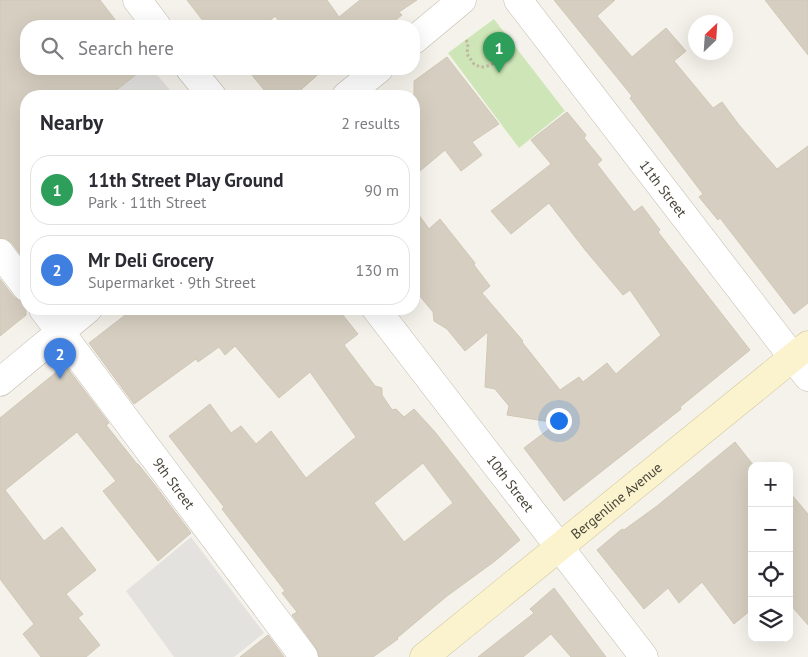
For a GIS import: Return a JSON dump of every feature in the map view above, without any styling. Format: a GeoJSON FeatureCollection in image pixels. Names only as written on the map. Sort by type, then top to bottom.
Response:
{"type":"FeatureCollection","features":[{"type":"Feature","properties":{"kind":"street"},"geometry":{"type":"LineString","coordinates":[[137,0],[153,20]]}},
{"type":"Feature","properties":{"kind":"street"},"geometry":{"type":"LineString","coordinates":[[420,35],[462,0]]}},
{"type":"Feature","properties":{"kind":"street","name":"11th Street"},"geometry":{"type":"LineString","coordinates":[[518,0],[803,360]]}},
{"type":"Feature","properties":{"kind":"street"},"geometry":{"type":"LineString","coordinates":[[195,75],[207,90]]}},
{"type":"Feature","properties":{"kind":"street"},"geometry":{"type":"LineString","coordinates":[[353,90],[372,75]]}},
{"type":"Feature","properties":{"kind":"street"},"geometry":{"type":"LineString","coordinates":[[0,253],[20,280]]}},
{"type":"Feature","properties":{"kind":"street","name":"9th Street"},"geometry":{"type":"LineString","coordinates":[[47,315],[304,657]]}},
{"type":"Feature","properties":{"kind":"street"},"geometry":{"type":"LineString","coordinates":[[0,382],[80,315]]}},
{"type":"Feature","properties":{"kind":"street","name":"10th Street"},"geometry":{"type":"LineString","coordinates":[[381,315],[644,657]]}},
{"type":"Feature","properties":{"kind":"street","name":"Bergenline Avenue"},"geometry":{"type":"LineString","coordinates":[[424,657],[558,547],[803,360]]}},
{"type":"Feature","properties":{"kind":"path"},"geometry":{"type":"LineString","coordinates":[[466,40],[468,43],[467,54],[474,64],[486,67],[493,64],[500,56],[493,53],[490,54]]}},
{"type":"Feature","properties":{"kind":"green space"},"geometry":{"type":"Polygon","coordinates":[[[494,19],[565,111],[519,148],[448,53],[494,19]]]}},
{"type":"Feature","properties":{"kind":"shaded area"},"geometry":{"type":"Polygon","coordinates":[[[135,75],[157,75],[170,90],[117,90],[135,75]]]}},
{"type":"Feature","properties":{"kind":"shaded area"},"geometry":{"type":"Polygon","coordinates":[[[191,537],[264,633],[234,657],[174,657],[126,591],[191,537]]]}},
{"type":"Feature","properties":{"kind":"building"},"geometry":{"type":"Polygon","coordinates":[[[0,0],[100,0],[115,20],[20,20],[20,75],[135,75],[117,90],[20,90],[20,254],[12,243],[0,238],[0,0]]]}},
{"type":"Feature","properties":{"kind":"building"},"geometry":{"type":"Polygon","coordinates":[[[187,0],[327,0],[339,17],[360,0],[417,0],[399,12],[402,15],[396,20],[278,20],[275,16],[271,20],[202,20],[187,0]]]}},
{"type":"Feature","properties":{"kind":"building"},"geometry":{"type":"Polygon","coordinates":[[[554,0],[615,0],[597,16],[632,57],[666,28],[686,51],[674,61],[713,108],[722,102],[777,169],[808,146],[808,303],[794,314],[720,218],[718,220],[699,197],[703,194],[630,98],[632,96],[554,0]]]}},
{"type":"Feature","properties":{"kind":"building"},"geometry":{"type":"Polygon","coordinates":[[[765,0],[808,0],[808,55],[765,0]]]}},
{"type":"Feature","properties":{"kind":"building"},"geometry":{"type":"Polygon","coordinates":[[[447,57],[499,124],[472,142],[482,155],[461,171],[445,150],[420,171],[420,90],[414,90],[414,81],[447,57]]]}},
{"type":"Feature","properties":{"kind":"building"},"geometry":{"type":"Polygon","coordinates":[[[252,75],[317,75],[301,90],[264,90],[252,75]]]}},
{"type":"Feature","properties":{"kind":"building"},"geometry":{"type":"Polygon","coordinates":[[[567,112],[586,135],[584,138],[602,160],[597,164],[634,212],[642,206],[660,230],[658,232],[750,350],[680,407],[681,409],[564,501],[524,448],[557,423],[507,415],[509,406],[495,389],[485,387],[488,332],[465,351],[447,329],[434,321],[433,312],[420,296],[420,216],[429,229],[440,219],[475,263],[474,265],[490,286],[482,293],[523,341],[560,390],[579,377],[583,382],[607,363],[616,374],[661,335],[630,290],[623,295],[549,203],[511,234],[491,211],[551,164],[531,140],[567,112]]]}},
{"type":"Feature","properties":{"kind":"building"},"geometry":{"type":"Polygon","coordinates":[[[0,279],[14,297],[20,301],[20,315],[26,315],[0,336],[0,279]]]}},
{"type":"Feature","properties":{"kind":"building"},"geometry":{"type":"Polygon","coordinates":[[[125,315],[343,315],[358,334],[344,345],[375,386],[382,388],[382,395],[392,410],[396,409],[404,417],[414,409],[435,432],[520,540],[447,596],[398,639],[373,657],[319,657],[316,648],[292,615],[297,612],[282,593],[285,591],[169,436],[210,404],[231,433],[241,426],[256,444],[271,431],[306,478],[356,437],[310,372],[279,398],[235,346],[225,355],[219,347],[198,362],[196,359],[134,404],[89,343],[125,315]],[[423,463],[374,503],[404,542],[453,503],[423,463]]]}},
{"type":"Feature","properties":{"kind":"building"},"geometry":{"type":"Polygon","coordinates":[[[65,365],[109,423],[106,425],[191,533],[158,561],[103,491],[116,481],[77,432],[5,490],[44,541],[62,527],[96,570],[66,594],[83,614],[78,618],[100,645],[86,657],[41,657],[23,634],[34,624],[0,579],[0,418],[65,365]]]}},
{"type":"Feature","properties":{"kind":"building"},"geometry":{"type":"Polygon","coordinates":[[[735,442],[751,462],[748,462],[748,612],[734,624],[702,582],[679,603],[668,588],[644,609],[597,550],[622,529],[624,530],[657,506],[735,442]]]}},
{"type":"Feature","properties":{"kind":"building"},"geometry":{"type":"Polygon","coordinates":[[[793,496],[808,514],[808,625],[793,608],[793,496]]]}},
{"type":"Feature","properties":{"kind":"building"},"geometry":{"type":"Polygon","coordinates":[[[554,588],[606,657],[571,657],[551,634],[523,657],[478,657],[534,613],[530,609],[554,588]]]}},
{"type":"Feature","properties":{"kind":"building"},"geometry":{"type":"Polygon","coordinates":[[[268,635],[284,657],[240,657],[268,635]]]}},
{"type":"Feature","properties":{"kind":"place","name":"11th Street Play Ground"},"geometry":{"type":"Point","coordinates":[499,73]}},
{"type":"Feature","properties":{"kind":"place","name":"Mr Deli Grocery"},"geometry":{"type":"Point","coordinates":[60,379]}}]}
